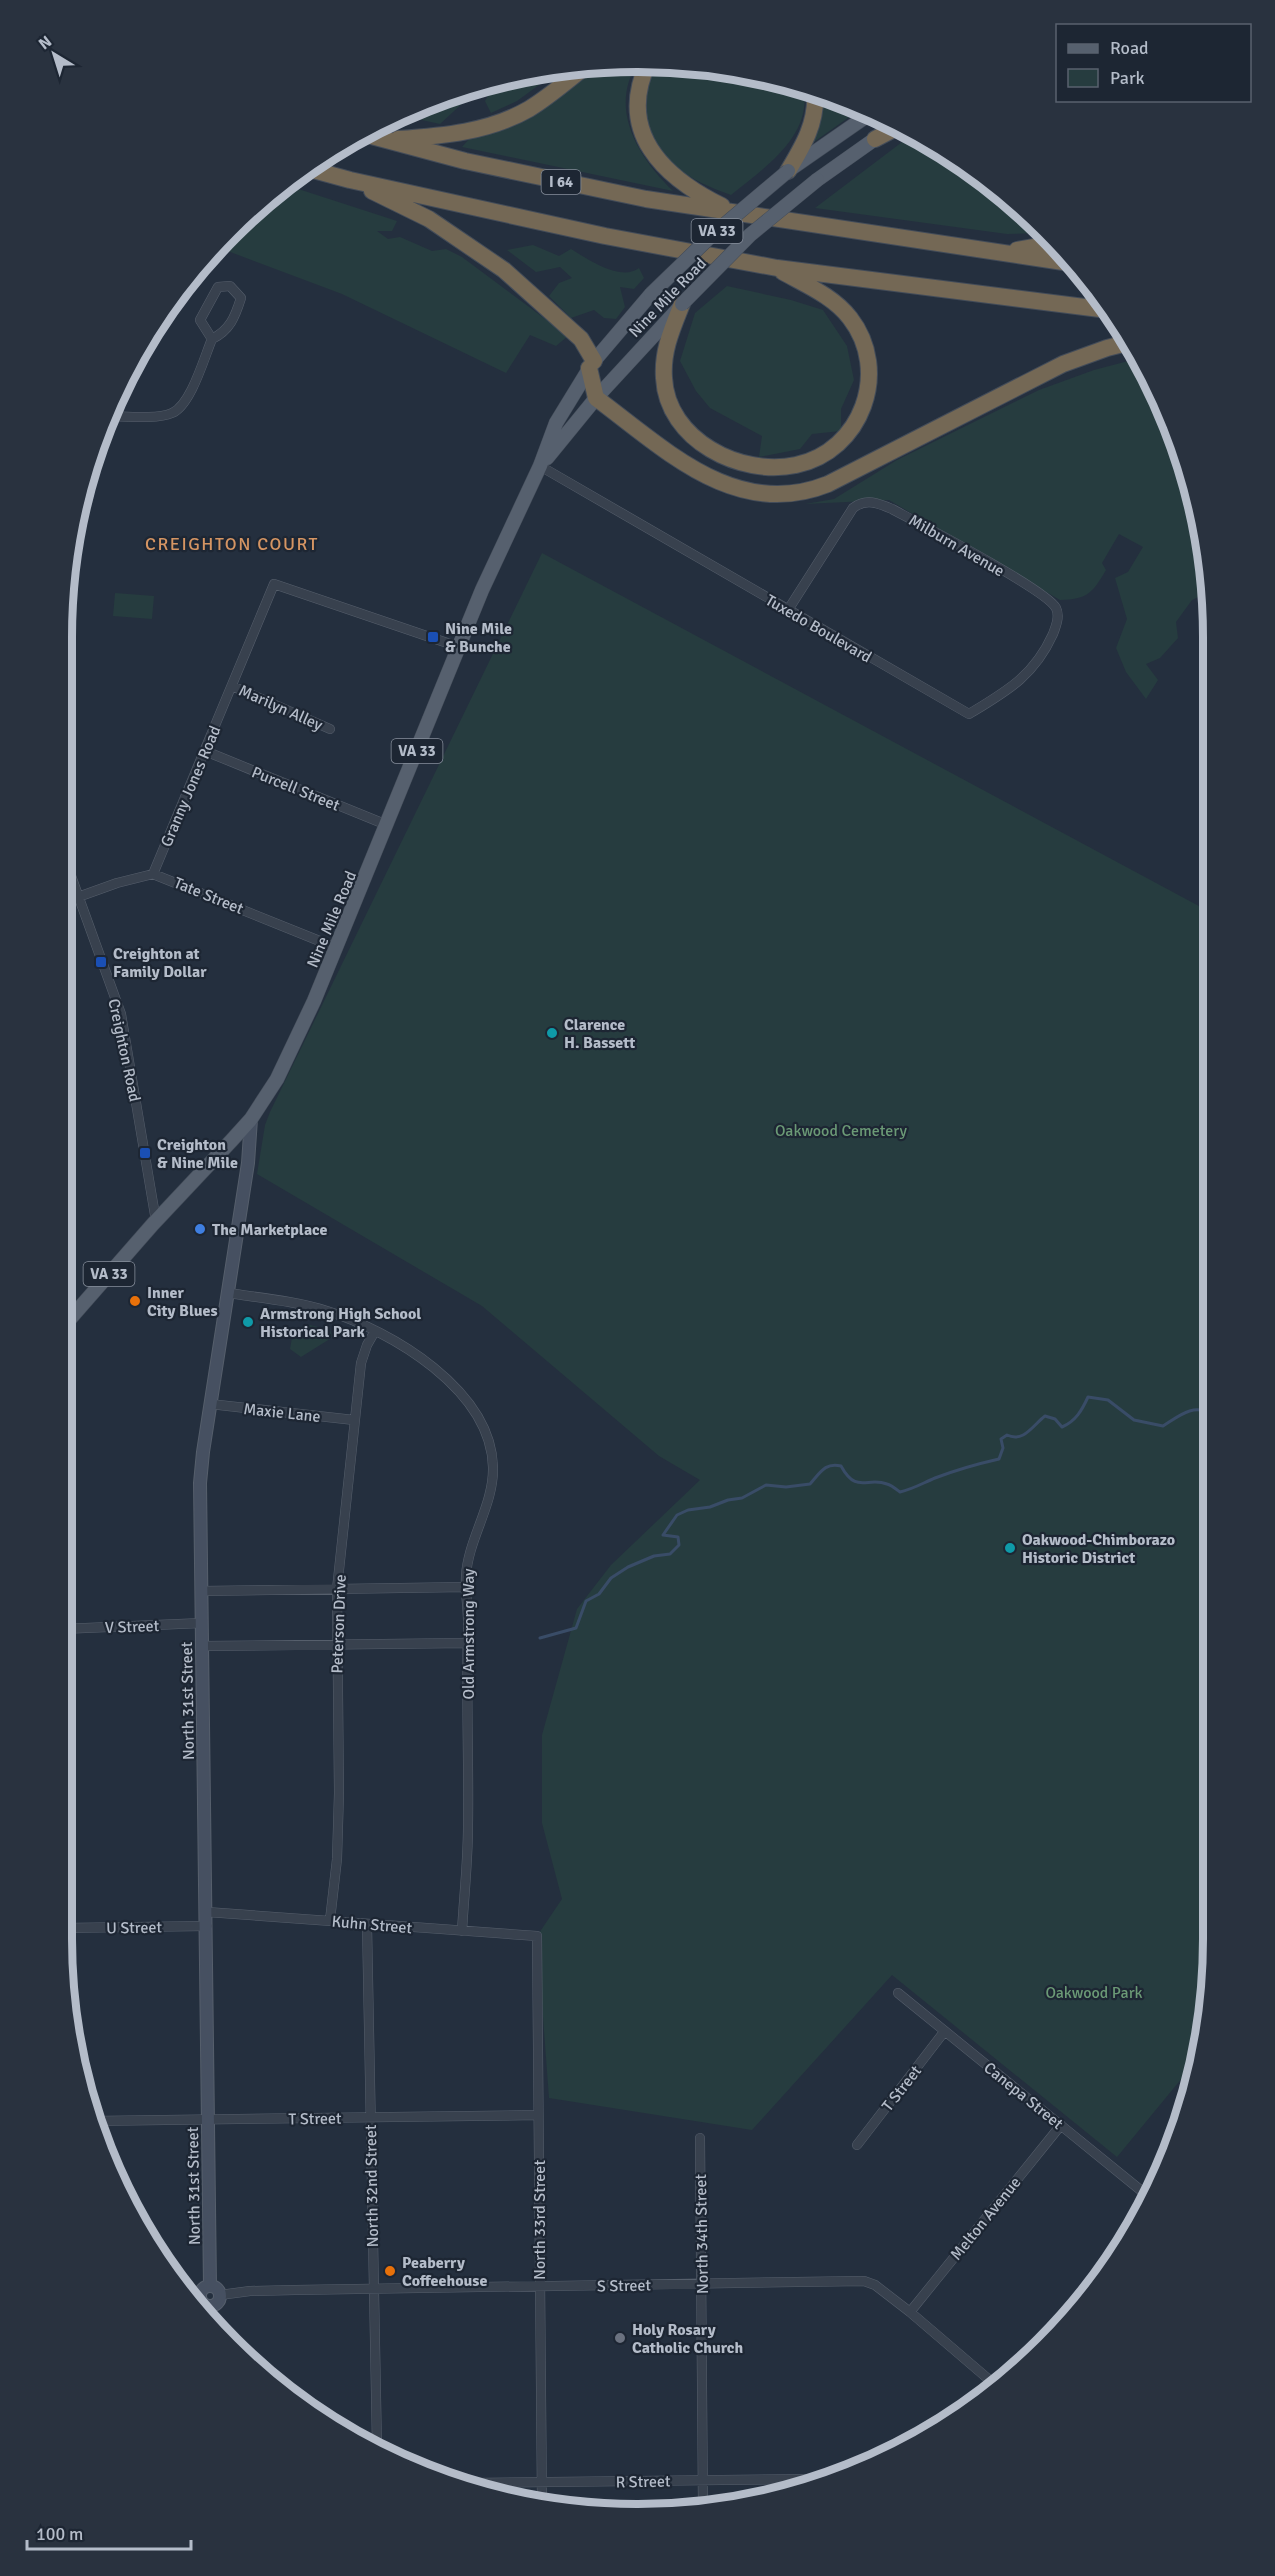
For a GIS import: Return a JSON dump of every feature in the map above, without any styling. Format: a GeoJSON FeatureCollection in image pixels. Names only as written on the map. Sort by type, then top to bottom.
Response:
{"type":"FeatureCollection","features":[{"type":"Feature","properties":{"kind":"highway"},"geometry":{"type":"LineString","coordinates":[[644,72],[640,82],[638,106],[640,124],[650,151],[665,170],[681,182],[736,213]]}},
{"type":"Feature","properties":{"kind":"highway"},"geometry":{"type":"LineString","coordinates":[[388,140],[459,133],[498,124],[540,102],[573,76]]}},
{"type":"Feature","properties":{"kind":"highway"},"geometry":{"type":"LineString","coordinates":[[788,171],[810,130],[815,101]]}},
{"type":"Feature","properties":{"kind":"highway"},"geometry":{"type":"LineString","coordinates":[[875,139],[889,131]]}},
{"type":"Feature","properties":{"kind":"highway","name":"I 64"},"geometry":{"type":"LineString","coordinates":[[375,137],[465,161],[593,189],[736,213],[1059,261]]}},
{"type":"Feature","properties":{"kind":"highway"},"geometry":{"type":"LineString","coordinates":[[317,171],[605,236],[777,268],[1097,309]]}},
{"type":"Feature","properties":{"kind":"highway"},"geometry":{"type":"LineString","coordinates":[[350,180],[429,219],[504,270],[581,339],[591,365],[596,398],[692,469],[729,488],[776,495],[801,493],[828,484],[1063,364],[1121,345]]}},
{"type":"Feature","properties":{"kind":"highway"},"geometry":{"type":"LineString","coordinates":[[1003,253],[1044,245]]}},
{"type":"Feature","properties":{"kind":"highway"},"geometry":{"type":"LineString","coordinates":[[682,304],[665,350],[664,381],[673,411],[686,430],[714,452],[738,461],[778,468],[810,461],[828,452],[842,440],[859,417],[868,393],[868,362],[862,338],[845,312],[825,296],[777,268]]}},
{"type":"Feature","properties":{"kind":"main road","name":"Nine Mile Road"},"geometry":{"type":"LineString","coordinates":[[72,1317],[156,1221],[251,1119],[271,1089],[294,1046],[337,948],[503,542],[540,466],[556,423],[591,365],[651,294],[711,236],[788,171],[863,119]]}},
{"type":"Feature","properties":{"kind":"main road","name":"Nine Mile Road"},"geometry":{"type":"LineString","coordinates":[[540,466],[596,398],[682,304],[750,235],[817,180],[875,139]]}},
{"type":"Feature","properties":{"kind":"street"},"geometry":{"type":"LineString","coordinates":[[117,416],[157,416],[173,413],[187,399],[212,339],[224,333],[234,319],[241,298],[230,286],[218,287],[207,303],[200,320],[212,339]]}},
{"type":"Feature","properties":{"kind":"street","name":"Tuxedo Boulevard"},"geometry":{"type":"LineString","coordinates":[[540,466],[969,714],[1012,688],[1034,667],[1055,629],[1058,613],[1054,604]]}},
{"type":"Feature","properties":{"kind":"street","name":"Milburn Avenue"},"geometry":{"type":"LineString","coordinates":[[788,610],[855,507],[860,503],[874,502],[892,509],[1024,583],[1054,604]]}},
{"type":"Feature","properties":{"kind":"street","name":"Granny Jones Road"},"geometry":{"type":"LineString","coordinates":[[153,874],[274,584],[459,647]]}},
{"type":"Feature","properties":{"kind":"street","name":"Marilyn Alley"},"geometry":{"type":"LineString","coordinates":[[232,686],[330,729]]}},
{"type":"Feature","properties":{"kind":"street","name":"Purcell Street"},"geometry":{"type":"LineString","coordinates":[[205,751],[387,825]]}},
{"type":"Feature","properties":{"kind":"street","name":"Tate Street"},"geometry":{"type":"LineString","coordinates":[[78,897],[117,883],[153,874],[337,948]]}},
{"type":"Feature","properties":{"kind":"street","name":"Creighton Road"},"geometry":{"type":"LineString","coordinates":[[72,880],[121,1014],[156,1221]]}},
{"type":"Feature","properties":{"kind":"street","name":"North 31st Street"},"geometry":{"type":"LineString","coordinates":[[210,2286],[200,1483],[210,1404],[249,1161],[251,1119]]}},
{"type":"Feature","properties":{"kind":"street","name":"Old Armstrong Way"},"geometry":{"type":"LineString","coordinates":[[228,1293],[314,1308],[360,1323],[375,1331],[418,1358],[454,1388],[478,1415],[487,1432],[493,1464],[492,1484],[467,1568],[466,1587],[468,1841],[462,1930]]}},
{"type":"Feature","properties":{"kind":"street","name":"Peterson Drive"},"geometry":{"type":"LineString","coordinates":[[330,1920],[337,1859],[339,1793],[337,1589],[354,1420],[363,1357],[375,1331]]}},
{"type":"Feature","properties":{"kind":"street","name":"Maxie Lane"},"geometry":{"type":"LineString","coordinates":[[210,1404],[354,1420]]}},
{"type":"Feature","properties":{"kind":"street"},"geometry":{"type":"LineString","coordinates":[[202,1591],[466,1587]]}},
{"type":"Feature","properties":{"kind":"street","name":"V Street"},"geometry":{"type":"LineString","coordinates":[[72,1629],[202,1623]]}},
{"type":"Feature","properties":{"kind":"street"},"geometry":{"type":"LineString","coordinates":[[202,1646],[467,1643]]}},
{"type":"Feature","properties":{"kind":"street","name":"Kuhn Street"},"geometry":{"type":"LineString","coordinates":[[207,1912],[537,1936]]}},
{"type":"Feature","properties":{"kind":"street","name":"North 32nd Street"},"geometry":{"type":"LineString","coordinates":[[367,1924],[372,2288],[377,2440]]}},
{"type":"Feature","properties":{"kind":"street","name":"U Street"},"geometry":{"type":"LineString","coordinates":[[72,1928],[207,1926]]}},
{"type":"Feature","properties":{"kind":"street","name":"North 33rd Street"},"geometry":{"type":"LineString","coordinates":[[537,1936],[542,2495]]}},
{"type":"Feature","properties":{"kind":"street","name":"Canepa Street"},"geometry":{"type":"LineString","coordinates":[[898,1993],[1143,2192]]}},
{"type":"Feature","properties":{"kind":"street","name":"T Street"},"geometry":{"type":"LineString","coordinates":[[857,2145],[945,2031]]}},
{"type":"Feature","properties":{"kind":"street","name":"T Street"},"geometry":{"type":"LineString","coordinates":[[102,2121],[538,2115]]}},
{"type":"Feature","properties":{"kind":"street","name":"Melton Avenue"},"geometry":{"type":"LineString","coordinates":[[910,2312],[1061,2125]]}},
{"type":"Feature","properties":{"kind":"street","name":"North 34th Street"},"geometry":{"type":"LineString","coordinates":[[700,2138],[703,2500]]}},
{"type":"Feature","properties":{"kind":"street","name":"S Street"},"geometry":{"type":"LineString","coordinates":[[220,2295],[250,2291],[372,2288],[864,2281],[875,2285],[910,2312],[990,2380]]}},
{"type":"Feature","properties":{"kind":"street"},"geometry":{"type":"LineString","coordinates":[[201,2298],[201,2290],[210,2286],[218,2290],[220,2295],[218,2301],[204,2302]]}},
{"type":"Feature","properties":{"kind":"street","name":"R Street"},"geometry":{"type":"LineString","coordinates":[[484,2483],[803,2479]]}},
{"type":"Feature","properties":{"kind":"green space"},"geometry":{"type":"Polygon","coordinates":[[[633,72],[626,97],[631,131],[649,163],[673,191],[462,147],[470,138],[558,98],[587,74],[633,72]]]}},
{"type":"Feature","properties":{"kind":"green space"},"geometry":{"type":"Polygon","coordinates":[[[654,72],[711,77],[748,83],[804,97],[804,106],[793,137],[783,150],[731,195],[688,175],[664,156],[655,144],[646,113],[650,81],[654,72]]]}},
{"type":"Feature","properties":{"kind":"green space"},"geometry":{"type":"Polygon","coordinates":[[[546,80],[517,101],[491,113],[485,101],[492,91],[546,80]]]}},
{"type":"Feature","properties":{"kind":"green space"},"geometry":{"type":"Polygon","coordinates":[[[469,98],[466,100],[440,124],[414,118],[469,98]]]}},
{"type":"Feature","properties":{"kind":"green space"},"geometry":{"type":"Polygon","coordinates":[[[821,103],[853,115],[811,144],[821,103]]]}},
{"type":"Feature","properties":{"kind":"green space"},"geometry":{"type":"Polygon","coordinates":[[[905,140],[952,167],[982,189],[1032,233],[1007,234],[815,208],[905,140]]]}},
{"type":"Feature","properties":{"kind":"green space"},"geometry":{"type":"Polygon","coordinates":[[[295,188],[397,221],[392,231],[377,231],[388,239],[400,237],[432,251],[446,249],[462,257],[568,336],[556,346],[530,335],[506,373],[342,294],[226,250],[265,212],[295,188]]]}},
{"type":"Feature","properties":{"kind":"green space"},"geometry":{"type":"Polygon","coordinates":[[[533,245],[559,256],[571,249],[604,268],[614,271],[632,272],[639,268],[644,278],[634,289],[620,287],[625,307],[616,319],[604,318],[594,310],[571,318],[549,296],[559,283],[572,278],[560,267],[536,272],[507,250],[533,245]]]}},
{"type":"Feature","properties":{"kind":"green space"},"geometry":{"type":"Polygon","coordinates":[[[727,286],[791,300],[823,310],[847,346],[854,380],[841,409],[841,431],[812,434],[800,449],[759,457],[762,436],[710,408],[696,391],[680,361],[695,313],[727,286]]]}},
{"type":"Feature","properties":{"kind":"green space"},"geometry":{"type":"Polygon","coordinates":[[[1130,361],[1145,387],[1160,421],[1184,491],[1198,564],[1201,596],[1192,600],[1176,622],[1178,638],[1160,658],[1146,664],[1158,680],[1146,699],[1126,672],[1116,648],[1127,619],[1115,578],[1128,572],[1143,547],[1119,534],[1102,563],[1106,570],[1097,585],[1088,594],[1060,600],[889,500],[805,504],[834,499],[897,460],[1039,390],[1094,370],[1130,361]]]}},
{"type":"Feature","properties":{"kind":"green space","name":"Oakwood Cemetery"},"geometry":{"type":"Polygon","coordinates":[[[542,553],[1203,908],[1202,1975],[1187,2072],[1117,2157],[892,1975],[752,2130],[549,2098],[537,1936],[562,1899],[542,1823],[542,1735],[577,1609],[611,1565],[700,1480],[659,1456],[482,1306],[257,1174],[265,1125],[542,553]]]}},
{"type":"Feature","properties":{"kind":"green space"},"geometry":{"type":"Polygon","coordinates":[[[115,593],[154,596],[152,619],[113,616],[115,593]]]}},
{"type":"Feature","properties":{"kind":"green space"},"geometry":{"type":"Polygon","coordinates":[[[306,1324],[330,1330],[333,1337],[301,1357],[290,1349],[293,1332],[306,1324]]]}},
{"type":"Feature","properties":{"kind":"waterway"},"geometry":{"type":"LineString","coordinates":[[540,1638],[576,1628],[586,1601],[599,1594],[611,1578],[628,1567],[654,1556],[670,1554],[679,1545],[678,1537],[663,1535],[677,1515],[688,1510],[710,1507],[728,1500],[742,1498],[766,1485],[786,1487],[810,1484],[823,1469],[835,1465],[841,1466],[847,1475],[857,1482],[880,1482],[900,1492],[905,1491],[951,1472],[999,1459],[1003,1448],[1001,1439],[1007,1435],[1013,1437],[1023,1435],[1045,1416],[1055,1419],[1062,1427],[1067,1425],[1078,1415],[1088,1397],[1108,1400],[1134,1420],[1163,1426],[1186,1412],[1203,1411]]}},
{"type":"Feature","properties":{"kind":"place","name":"Nine Mile & Bunche"},"geometry":{"type":"Point","coordinates":[433,637]}},
{"type":"Feature","properties":{"kind":"place","name":"Creighton at Family Dollar"},"geometry":{"type":"Point","coordinates":[101,962]}},
{"type":"Feature","properties":{"kind":"place","name":"Clarence H. Bassett"},"geometry":{"type":"Point","coordinates":[552,1033]}},
{"type":"Feature","properties":{"kind":"place","name":"Creighton & Nine Mile"},"geometry":{"type":"Point","coordinates":[145,1153]}},
{"type":"Feature","properties":{"kind":"place","name":"The Marketplace"},"geometry":{"type":"Point","coordinates":[200,1229]}},
{"type":"Feature","properties":{"kind":"place","name":"Inner City Blues"},"geometry":{"type":"Point","coordinates":[135,1301]}},
{"type":"Feature","properties":{"kind":"place","name":"Armstrong High School Historical Park"},"geometry":{"type":"Point","coordinates":[248,1322]}},
{"type":"Feature","properties":{"kind":"place","name":"Oakwood-Chimborazo Historic District"},"geometry":{"type":"Point","coordinates":[1010,1548]}},
{"type":"Feature","properties":{"kind":"place","name":"Peaberry Coffeehouse"},"geometry":{"type":"Point","coordinates":[390,2271]}},
{"type":"Feature","properties":{"kind":"place","name":"Holy Rosary Catholic Church"},"geometry":{"type":"Point","coordinates":[620,2338]}},
{"type":"Feature","properties":{"kind":"district","name":"CREIGHTON COURT"},"geometry":{"type":"Point","coordinates":[232,544]}},
{"type":"Feature","properties":{"kind":"park label","name":"Oakwood Park"},"geometry":{"type":"Point","coordinates":[1094,1992]}}]}
